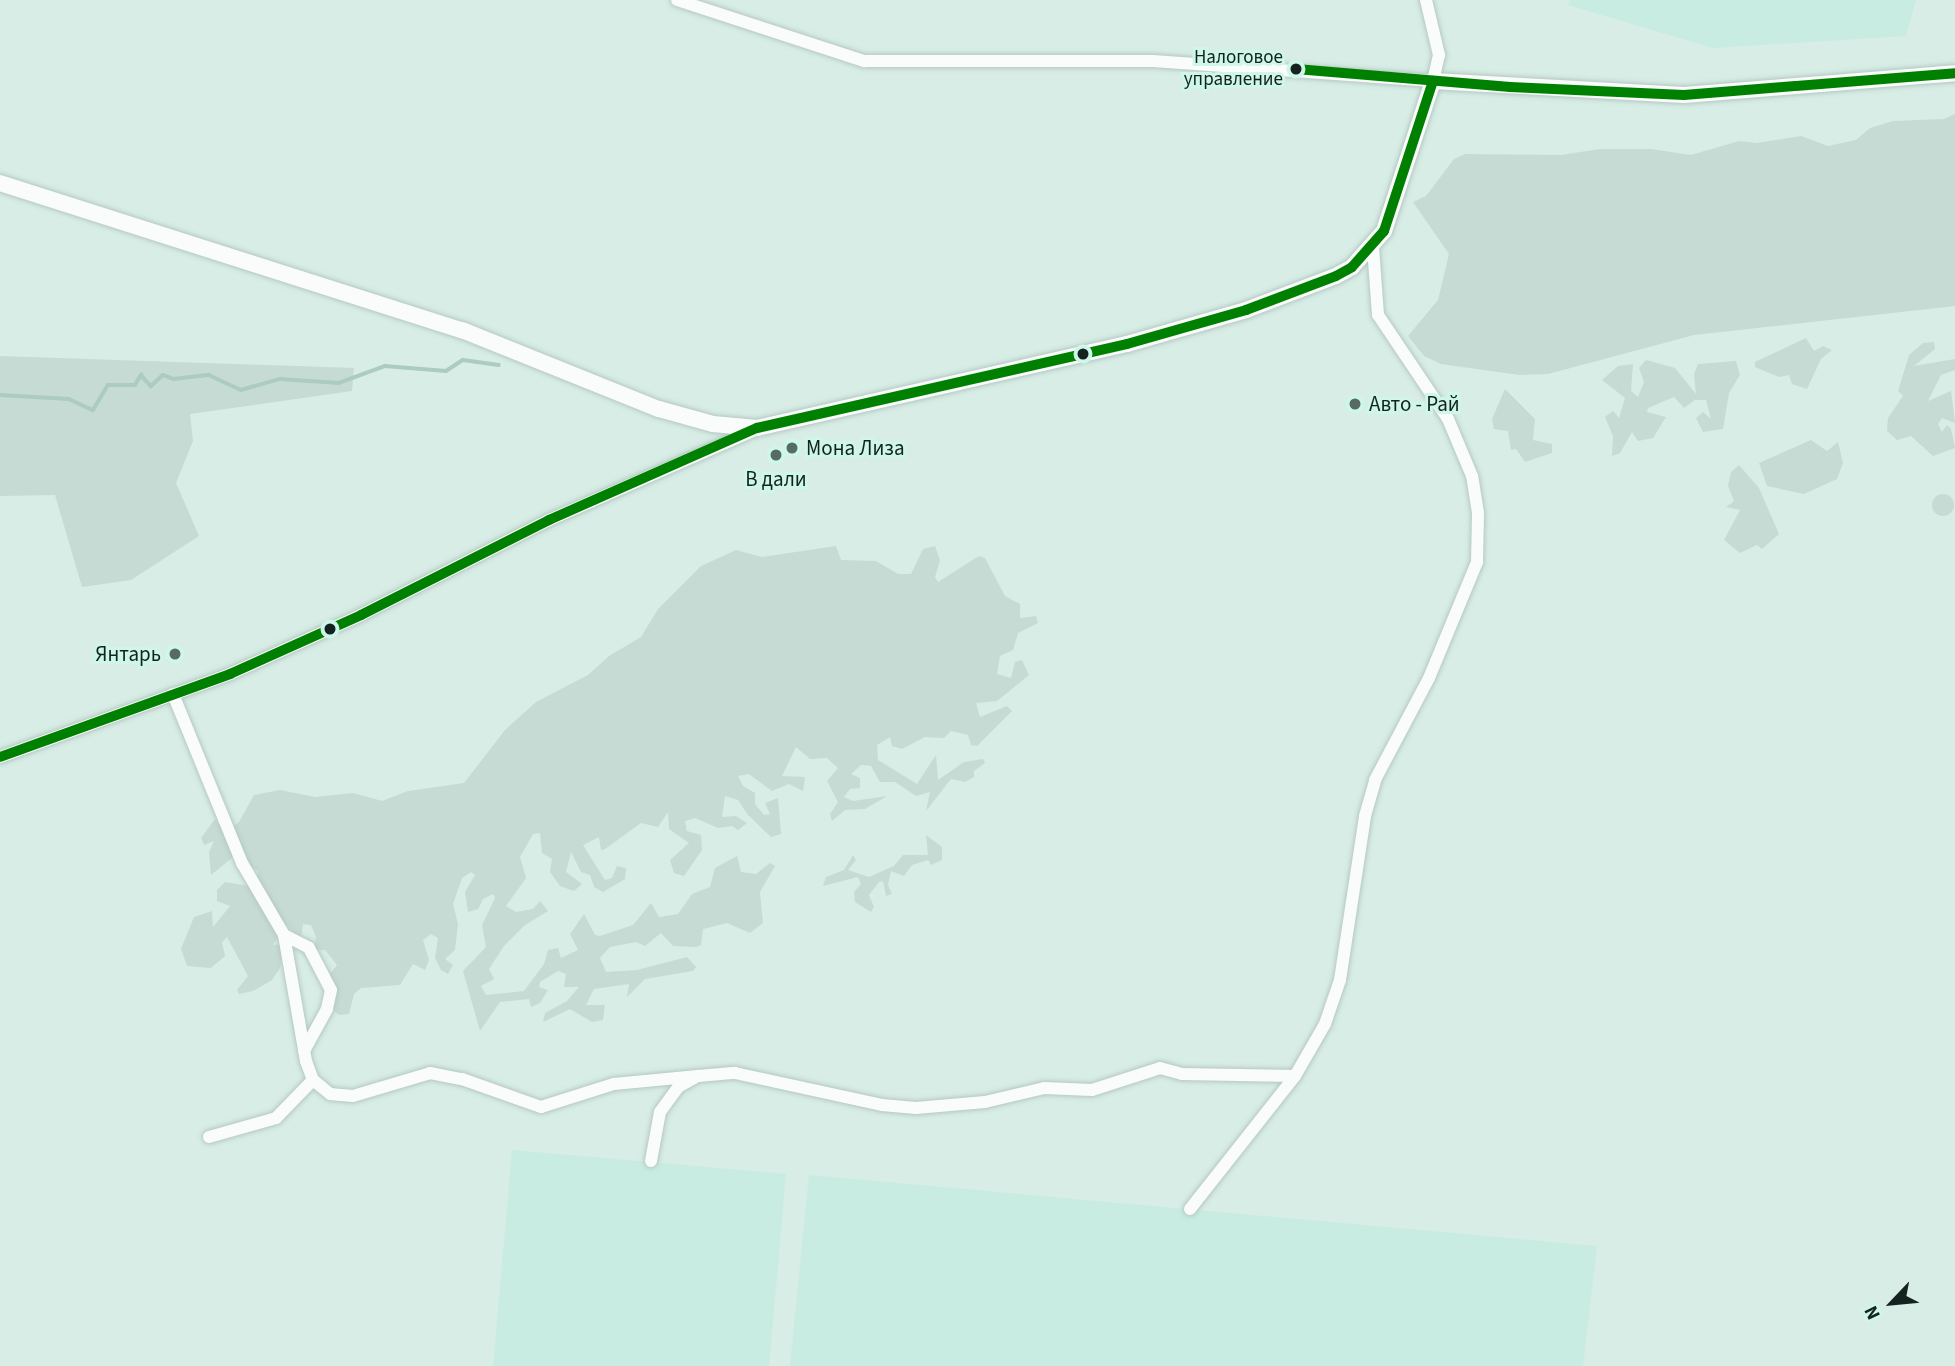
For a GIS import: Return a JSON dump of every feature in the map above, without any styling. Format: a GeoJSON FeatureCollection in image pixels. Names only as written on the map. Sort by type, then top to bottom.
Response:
{"type":"FeatureCollection","features":[{"type":"Feature","properties":{"kind":"street"},"geometry":{"type":"LineString","coordinates":[[677,0],[864,61],[1153,61],[1684,95],[1955,73]]}},
{"type":"Feature","properties":{"kind":"street"},"geometry":{"type":"LineString","coordinates":[[0,757],[173,694],[349,620],[549,520],[757,428],[1184,329],[1336,276],[1373,247],[1393,212],[1439,55],[1426,0]]}},
{"type":"Feature","properties":{"kind":"street"},"geometry":{"type":"LineString","coordinates":[[0,183],[462,330],[659,409],[713,424],[757,428]]}},
{"type":"Feature","properties":{"kind":"street"},"geometry":{"type":"LineString","coordinates":[[1190,1209],[1295,1076],[1325,1024],[1340,980],[1365,816],[1375,780],[1429,678],[1477,562],[1479,543],[1472,476],[1462,447],[1378,315],[1373,247]]}},
{"type":"Feature","properties":{"kind":"street"},"geometry":{"type":"LineString","coordinates":[[173,694],[242,863],[284,935],[304,1051],[313,1080],[330,1094],[353,1096],[430,1073],[462,1079],[541,1107],[614,1084],[735,1073],[882,1105],[916,1108],[985,1102],[1044,1088],[1093,1090],[1160,1068],[1182,1074],[1295,1076]]}},
{"type":"Feature","properties":{"kind":"street"},"geometry":{"type":"LineString","coordinates":[[284,935],[309,947],[331,990],[327,1009],[304,1051]]}},
{"type":"Feature","properties":{"kind":"street"},"geometry":{"type":"LineString","coordinates":[[651,1161],[660,1112],[678,1087],[698,1076]]}},
{"type":"Feature","properties":{"kind":"street"},"geometry":{"type":"LineString","coordinates":[[209,1137],[276,1118],[313,1080]]}},
{"type":"Feature","properties":{"kind":"shaded area"},"geometry":{"type":"Polygon","coordinates":[[[1570,0],[1916,0],[1906,36],[1713,48],[1568,5],[1570,0]]]}},
{"type":"Feature","properties":{"kind":"shaded area"},"geometry":{"type":"Polygon","coordinates":[[[1955,114],[1955,306],[1694,335],[1548,374],[1519,375],[1441,364],[1424,356],[1408,336],[1438,300],[1449,254],[1413,202],[1426,196],[1454,159],[1465,154],[1561,155],[1600,149],[1651,149],[1691,155],[1739,141],[1757,143],[1801,136],[1828,146],[1856,140],[1870,128],[1893,121],[1944,119],[1955,114]]]}},
{"type":"Feature","properties":{"kind":"shaded area"},"geometry":{"type":"Polygon","coordinates":[[[1806,338],[1814,351],[1823,346],[1832,350],[1821,359],[1807,389],[1792,384],[1789,375],[1779,377],[1755,367],[1755,362],[1806,338]]]}},
{"type":"Feature","properties":{"kind":"shaded area"},"geometry":{"type":"Polygon","coordinates":[[[1934,342],[1935,349],[1914,366],[1955,359],[1955,370],[1941,375],[1928,401],[1951,391],[1955,423],[1942,418],[1938,424],[1942,432],[1947,425],[1951,429],[1955,448],[1933,456],[1911,436],[1897,440],[1887,431],[1888,418],[1903,396],[1898,391],[1909,355],[1923,343],[1934,342]]]}},
{"type":"Feature","properties":{"kind":"shaded area"},"geometry":{"type":"Polygon","coordinates":[[[0,356],[354,368],[352,391],[190,414],[193,441],[176,483],[199,536],[131,580],[82,587],[55,495],[0,496],[0,356]]]}},
{"type":"Feature","properties":{"kind":"shaded area"},"geometry":{"type":"Polygon","coordinates":[[[1646,360],[1675,368],[1696,394],[1694,374],[1698,364],[1736,361],[1740,375],[1729,393],[1723,429],[1703,432],[1696,418],[1703,412],[1711,419],[1706,400],[1695,400],[1684,408],[1674,397],[1648,408],[1647,412],[1666,417],[1653,438],[1638,441],[1632,432],[1620,453],[1612,456],[1613,436],[1605,417],[1613,411],[1619,418],[1625,398],[1602,380],[1618,366],[1633,364],[1631,391],[1638,397],[1644,382],[1639,368],[1646,360]]]}},
{"type":"Feature","properties":{"kind":"shaded area"},"geometry":{"type":"Polygon","coordinates":[[[1505,389],[1535,419],[1533,440],[1552,444],[1552,453],[1525,462],[1516,449],[1511,450],[1508,431],[1494,429],[1492,419],[1505,389]]]}},
{"type":"Feature","properties":{"kind":"shaded area"},"geometry":{"type":"Polygon","coordinates":[[[1811,440],[1827,451],[1838,442],[1843,463],[1837,479],[1804,494],[1767,486],[1759,463],[1811,440]]]}},
{"type":"Feature","properties":{"kind":"shaded area"},"geometry":{"type":"Polygon","coordinates":[[[1739,465],[1759,488],[1779,534],[1762,549],[1757,545],[1740,553],[1724,540],[1740,510],[1726,507],[1734,501],[1728,486],[1731,472],[1739,465]]]}},
{"type":"Feature","properties":{"kind":"shaded area"},"geometry":{"type":"Polygon","coordinates":[[[1939,494],[1947,494],[1954,501],[1954,509],[1947,516],[1939,516],[1932,509],[1932,501],[1939,494]]]}},
{"type":"Feature","properties":{"kind":"shaded area"},"geometry":{"type":"Polygon","coordinates":[[[836,546],[841,560],[876,561],[898,574],[911,574],[923,549],[935,546],[940,560],[935,577],[938,582],[979,556],[985,558],[1005,596],[1020,604],[1020,618],[1036,616],[1038,623],[1018,633],[1013,650],[1000,656],[997,674],[1011,678],[1015,662],[1022,660],[1029,675],[997,701],[976,703],[980,717],[1007,706],[1012,711],[977,746],[971,745],[968,735],[951,731],[944,738],[925,737],[902,749],[892,746],[890,737],[877,745],[878,760],[917,784],[936,755],[938,780],[964,762],[983,759],[985,763],[974,771],[974,777],[965,782],[951,779],[926,811],[930,792],[916,796],[895,782],[880,782],[871,766],[861,765],[851,774],[860,778],[860,788],[850,789],[844,797],[853,801],[887,796],[865,809],[845,810],[832,821],[830,814],[838,802],[827,781],[838,768],[827,758],[810,759],[796,747],[782,776],[805,777],[803,791],[789,784],[772,791],[749,774],[738,776],[743,786],[755,793],[755,804],[764,815],[770,814],[765,803],[778,798],[781,834],[771,837],[748,815],[738,800],[725,796],[722,817],[736,816],[747,823],[738,830],[732,826],[718,828],[695,818],[685,821],[687,831],[701,835],[702,850],[684,876],[674,873],[670,860],[689,843],[669,829],[668,812],[658,827],[641,823],[605,849],[601,850],[599,837],[583,845],[605,880],[612,878],[617,866],[626,868],[625,879],[603,892],[594,887],[590,875],[581,872],[571,852],[566,872],[582,884],[574,891],[560,886],[550,872],[552,859],[542,853],[540,833],[533,834],[520,857],[526,878],[506,906],[516,912],[533,909],[540,901],[548,911],[525,925],[504,946],[489,969],[494,979],[481,986],[486,995],[524,991],[544,964],[548,950],[558,948],[561,958],[578,950],[570,934],[584,914],[595,935],[600,936],[633,925],[651,903],[659,917],[678,914],[692,894],[710,887],[715,868],[737,856],[741,872],[756,874],[770,863],[775,866],[760,892],[763,923],[750,933],[727,923],[703,929],[701,945],[696,947],[673,946],[661,933],[645,946],[636,942],[610,947],[600,958],[606,972],[637,970],[687,957],[696,967],[693,971],[645,979],[627,997],[629,984],[594,989],[586,1005],[605,1005],[603,1020],[592,1022],[570,1009],[543,1022],[545,1013],[567,1001],[579,987],[564,987],[566,974],[558,971],[540,982],[539,987],[548,990],[540,1003],[531,1007],[529,999],[500,1002],[480,1031],[463,971],[486,947],[482,925],[495,898],[493,894],[483,899],[478,909],[468,912],[465,892],[475,875],[471,872],[462,878],[453,904],[458,924],[455,950],[445,959],[453,965],[448,974],[441,970],[435,958],[438,938],[431,934],[423,940],[429,960],[425,970],[413,964],[400,985],[361,988],[354,994],[349,1014],[339,1015],[332,1009],[330,974],[337,965],[325,950],[314,950],[316,937],[311,925],[303,924],[301,939],[286,924],[273,945],[283,944],[280,968],[272,980],[253,991],[239,994],[237,990],[248,976],[227,937],[222,942],[225,956],[211,968],[187,966],[181,949],[194,917],[212,911],[213,927],[230,906],[217,901],[217,890],[225,882],[249,886],[257,879],[258,871],[244,863],[243,849],[211,875],[209,852],[214,841],[204,845],[201,838],[215,819],[224,832],[239,822],[254,795],[280,790],[315,797],[353,793],[382,801],[408,791],[464,783],[505,730],[536,702],[588,675],[609,656],[641,637],[658,609],[701,566],[736,550],[762,557],[836,546]]]}},
{"type":"Feature","properties":{"kind":"shaded area"},"geometry":{"type":"Polygon","coordinates":[[[926,835],[942,847],[942,860],[931,865],[928,860],[912,865],[904,876],[891,871],[888,885],[892,894],[886,896],[883,881],[879,882],[869,895],[874,907],[871,912],[855,902],[854,892],[861,884],[858,877],[823,886],[826,877],[844,870],[853,855],[856,860],[848,870],[869,877],[894,866],[903,855],[928,855],[926,835]]]}},
{"type":"Feature","properties":{"kind":"shaded area"},"geometry":{"type":"Polygon","coordinates":[[[512,1150],[786,1174],[769,1366],[493,1366],[512,1150]]]}},
{"type":"Feature","properties":{"kind":"shaded area"},"geometry":{"type":"Polygon","coordinates":[[[809,1175],[1597,1246],[1583,1366],[790,1366],[809,1175]]]}},
{"type":"Feature","properties":{"kind":"waterway"},"geometry":{"type":"LineString","coordinates":[[0,395],[69,399],[93,410],[108,385],[135,385],[141,375],[151,386],[163,375],[174,379],[209,375],[241,390],[280,379],[339,383],[385,366],[446,371],[463,360],[499,365]]}},
{"type":"Feature","properties":{"kind":"transit line"},"geometry":{"type":"LineString","coordinates":[[1296,69],[1510,87],[1684,95],[1955,73]]}},
{"type":"Feature","properties":{"kind":"transit line"},"geometry":{"type":"LineString","coordinates":[[0,757],[230,674],[361,615],[549,520],[757,428],[1127,344],[1246,310],[1336,276],[1352,267],[1384,231],[1433,81]]}},
{"type":"Feature","properties":{"kind":"place","name":"Налоговое управление"},"geometry":{"type":"Point","coordinates":[1296,69]}},
{"type":"Feature","properties":{"kind":"place","name":"Авто - Рай"},"geometry":{"type":"Point","coordinates":[1355,404]}},
{"type":"Feature","properties":{"kind":"place","name":"Мона Лиза"},"geometry":{"type":"Point","coordinates":[792,448]}},
{"type":"Feature","properties":{"kind":"place","name":"В дали"},"geometry":{"type":"Point","coordinates":[776,455]}},
{"type":"Feature","properties":{"kind":"place","name":"Янтарь"},"geometry":{"type":"Point","coordinates":[175,654]}}]}
